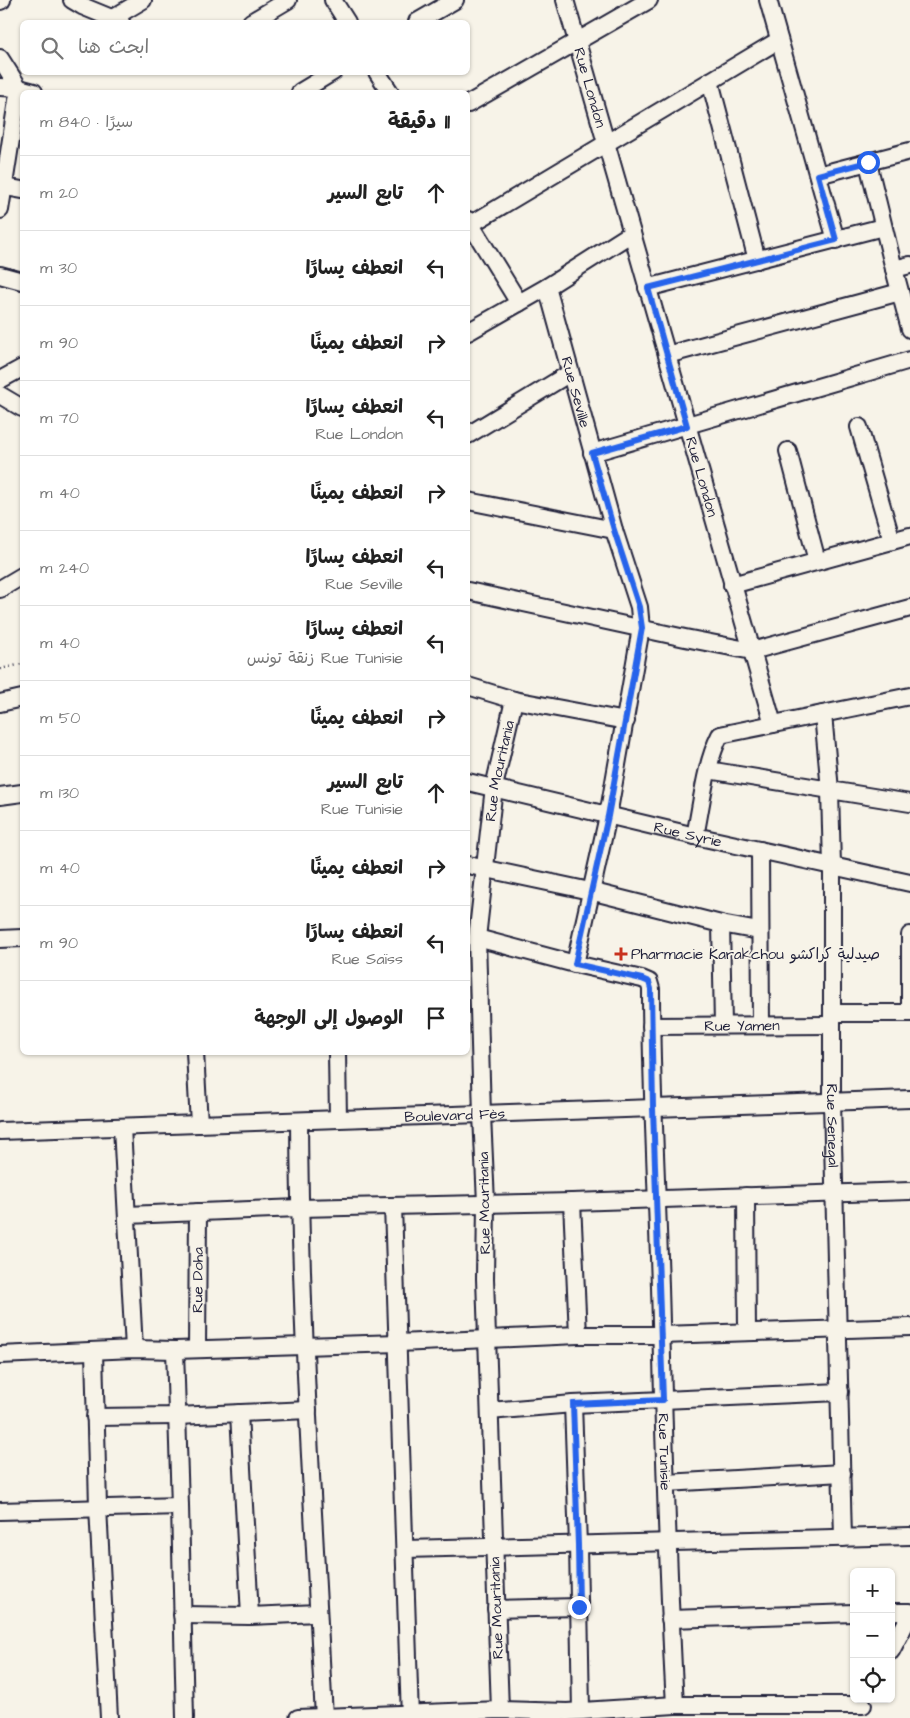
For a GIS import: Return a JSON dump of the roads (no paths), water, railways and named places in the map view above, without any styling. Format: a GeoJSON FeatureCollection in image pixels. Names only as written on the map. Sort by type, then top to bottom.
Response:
{"type":"FeatureCollection","features":[{"type":"Feature","properties":{"kind":"street"},"geometry":{"type":"LineString","coordinates":[[72,0],[114,20]]}},
{"type":"Feature","properties":{"kind":"street"},"geometry":{"type":"LineString","coordinates":[[117,20],[143,0]]}},
{"type":"Feature","properties":{"kind":"street"},"geometry":{"type":"LineString","coordinates":[[254,20],[288,0]]}},
{"type":"Feature","properties":{"kind":"street"},"geometry":{"type":"LineString","coordinates":[[333,0],[346,20]]}},
{"type":"Feature","properties":{"kind":"street"},"geometry":{"type":"LineString","coordinates":[[420,20],[455,0]]}},
{"type":"Feature","properties":{"kind":"street","name":"Rue London"},"geometry":{"type":"LineString","coordinates":[[565,0],[773,724]]}},
{"type":"Feature","properties":{"kind":"street"},"geometry":{"type":"LineString","coordinates":[[470,103],[649,0]]}},
{"type":"Feature","properties":{"kind":"street"},"geometry":{"type":"LineString","coordinates":[[768,0],[836,240]]}},
{"type":"Feature","properties":{"kind":"street"},"geometry":{"type":"LineString","coordinates":[[470,222],[779,40]]}},
{"type":"Feature","properties":{"kind":"street"},"geometry":{"type":"LineString","coordinates":[[0,58],[26,90]]}},
{"type":"Feature","properties":{"kind":"street"},"geometry":{"type":"LineString","coordinates":[[303,90],[328,75]]}},
{"type":"Feature","properties":{"kind":"street"},"geometry":{"type":"LineString","coordinates":[[379,75],[389,90]]}},
{"type":"Feature","properties":{"kind":"street"},"geometry":{"type":"LineString","coordinates":[[710,81],[757,260]]}},
{"type":"Feature","properties":{"kind":"street"},"geometry":{"type":"LineString","coordinates":[[0,88],[26,90]]}},
{"type":"Feature","properties":{"kind":"street"},"geometry":{"type":"LineString","coordinates":[[0,210],[2,186],[20,114]]}},
{"type":"Feature","properties":{"kind":"street"},"geometry":{"type":"LineString","coordinates":[[818,175],[910,151]]}},
{"type":"Feature","properties":{"kind":"street"},"geometry":{"type":"LineString","coordinates":[[868,162],[910,328]]}},
{"type":"Feature","properties":{"kind":"street"},"geometry":{"type":"LineString","coordinates":[[2,186],[20,190]]}},
{"type":"Feature","properties":{"kind":"street"},"geometry":{"type":"LineString","coordinates":[[470,226],[519,303]]}},
{"type":"Feature","properties":{"kind":"street"},"geometry":{"type":"LineString","coordinates":[[648,288],[883,227]]}},
{"type":"Feature","properties":{"kind":"street"},"geometry":{"type":"LineString","coordinates":[[470,331],[547,287],[632,234]]}},
{"type":"Feature","properties":{"kind":"street"},"geometry":{"type":"LineString","coordinates":[[894,269],[910,265]]}},
{"type":"Feature","properties":{"kind":"street"},"geometry":{"type":"LineString","coordinates":[[0,275],[20,280]]}},
{"type":"Feature","properties":{"kind":"street","name":"Rue Seville"},"geometry":{"type":"LineString","coordinates":[[547,287],[614,530],[639,607],[642,628],[608,816],[575,964]]}},
{"type":"Feature","properties":{"kind":"street"},"geometry":{"type":"LineString","coordinates":[[667,355],[900,292]]}},
{"type":"Feature","properties":{"kind":"street"},"geometry":{"type":"LineString","coordinates":[[592,453],[910,360]]}},
{"type":"Feature","properties":{"kind":"street"},"geometry":{"type":"LineString","coordinates":[[0,380],[20,369]]}},
{"type":"Feature","properties":{"kind":"street"},"geometry":{"type":"LineString","coordinates":[[470,434],[570,373]]}},
{"type":"Feature","properties":{"kind":"street"},"geometry":{"type":"LineString","coordinates":[[0,395],[20,407]]}},
{"type":"Feature","properties":{"kind":"street"},"geometry":{"type":"LineString","coordinates":[[859,427],[892,541]]}},
{"type":"Feature","properties":{"kind":"street"},"geometry":{"type":"LineString","coordinates":[[788,451],[817,561]]}},
{"type":"Feature","properties":{"kind":"street"},"geometry":{"type":"LineString","coordinates":[[470,501],[614,530]]}},
{"type":"Feature","properties":{"kind":"street"},"geometry":{"type":"LineString","coordinates":[[732,584],[910,536]]}},
{"type":"Feature","properties":{"kind":"street"},"geometry":{"type":"LineString","coordinates":[[0,589],[20,577]]}},
{"type":"Feature","properties":{"kind":"street"},"geometry":{"type":"LineString","coordinates":[[470,591],[752,651],[910,608]]}},
{"type":"Feature","properties":{"kind":"street"},"geometry":{"type":"LineString","coordinates":[[470,687],[514,700],[626,722]]}},
{"type":"Feature","properties":{"kind":"street"},"geometry":{"type":"LineString","coordinates":[[695,836],[708,770],[720,735],[910,696]]}},
{"type":"Feature","properties":{"kind":"street"},"geometry":{"type":"LineString","coordinates":[[0,703],[20,698]]}},
{"type":"Feature","properties":{"kind":"street","name":"Rue Mouritania"},"geometry":{"type":"LineString","coordinates":[[494,1713],[496,1609],[485,1279],[486,1203],[482,1114],[473,1036],[477,938],[476,866],[514,700]]}},
{"type":"Feature","properties":{"kind":"street","name":"Rue Senegal"},"geometry":{"type":"LineString","coordinates":[[823,714],[830,790],[832,866],[832,1102],[843,1538]]}},
{"type":"Feature","properties":{"kind":"street"},"geometry":{"type":"LineString","coordinates":[[708,770],[910,803]]}},
{"type":"Feature","properties":{"kind":"street","name":"Rue Syrie"},"geometry":{"type":"LineString","coordinates":[[470,782],[695,836],[910,883]]}},
{"type":"Feature","properties":{"kind":"street"},"geometry":{"type":"LineString","coordinates":[[0,796],[20,793]]}},
{"type":"Feature","properties":{"kind":"street"},"geometry":{"type":"LineString","coordinates":[[760,850],[761,1025]]}},
{"type":"Feature","properties":{"kind":"street"},"geometry":{"type":"LineString","coordinates":[[476,866],[590,891],[759,932]]}},
{"type":"Feature","properties":{"kind":"street"},"geometry":{"type":"LineString","coordinates":[[721,924],[723,1025]]}},
{"type":"Feature","properties":{"kind":"street"},"geometry":{"type":"LineString","coordinates":[[910,935],[910,1013]]}},
{"type":"Feature","properties":{"kind":"street"},"geometry":{"type":"LineString","coordinates":[[0,939],[20,938]]}},
{"type":"Feature","properties":{"kind":"street"},"geometry":{"type":"LineString","coordinates":[[477,938],[575,964]]}},
{"type":"Feature","properties":{"kind":"street","name":"Rue Tunisie"},"geometry":{"type":"LineString","coordinates":[[575,964],[642,979],[649,982],[651,989],[653,1108],[670,1619],[676,1705]]}},
{"type":"Feature","properties":{"kind":"street","name":"Rue Yamen"},"geometry":{"type":"LineString","coordinates":[[651,1026],[761,1025],[910,1013]]}},
{"type":"Feature","properties":{"kind":"street"},"geometry":{"type":"LineString","coordinates":[[195,1055],[199,1124]]}},
{"type":"Feature","properties":{"kind":"street"},"geometry":{"type":"LineString","coordinates":[[337,1055],[338,1119]]}},
{"type":"Feature","properties":{"kind":"street","name":"Boulevard Fès"},"geometry":{"type":"LineString","coordinates":[[0,1131],[910,1100]]}},
{"type":"Feature","properties":{"kind":"street"},"geometry":{"type":"LineString","coordinates":[[299,1121],[299,1208],[324,1717]]}},
{"type":"Feature","properties":{"kind":"street"},"geometry":{"type":"LineString","coordinates":[[122,1127],[134,1349]]}},
{"type":"Feature","properties":{"kind":"street"},"geometry":{"type":"LineString","coordinates":[[127,1215],[299,1208],[572,1202],[910,1190]]}},
{"type":"Feature","properties":{"kind":"street"},"geometry":{"type":"LineString","coordinates":[[746,1196],[747,1332]]}},
{"type":"Feature","properties":{"kind":"street"},"geometry":{"type":"LineString","coordinates":[[572,1202],[578,1335]]}},
{"type":"Feature","properties":{"kind":"street"},"geometry":{"type":"LineString","coordinates":[[393,1206],[410,1716]]}},
{"type":"Feature","properties":{"kind":"street","name":"Rue Doha"},"geometry":{"type":"LineString","coordinates":[[197,1348],[198,1212]]}},
{"type":"Feature","properties":{"kind":"street"},"geometry":{"type":"LineString","coordinates":[[0,1355],[134,1349],[175,1350],[398,1343],[578,1335],[661,1335],[910,1327]]}},
{"type":"Feature","properties":{"kind":"street"},"geometry":{"type":"LineString","coordinates":[[175,1350],[184,1718]]}},
{"type":"Feature","properties":{"kind":"street"},"geometry":{"type":"LineString","coordinates":[[94,1351],[98,1507],[109,1718]]}},
{"type":"Feature","properties":{"kind":"street"},"geometry":{"type":"LineString","coordinates":[[490,1411],[573,1404],[840,1392]]}},
{"type":"Feature","properties":{"kind":"street"},"geometry":{"type":"LineString","coordinates":[[572,1713],[579,1607],[573,1404]]}},
{"type":"Feature","properties":{"kind":"street"},"geometry":{"type":"LineString","coordinates":[[95,1417],[177,1416],[308,1410]]}},
{"type":"Feature","properties":{"kind":"street"},"geometry":{"type":"LineString","coordinates":[[239,1413],[250,1616]]}},
{"type":"Feature","properties":{"kind":"street"},"geometry":{"type":"LineString","coordinates":[[666,1483],[842,1473]]}},
{"type":"Feature","properties":{"kind":"street"},"geometry":{"type":"LineString","coordinates":[[0,1512],[98,1507],[180,1506]]}},
{"type":"Feature","properties":{"kind":"street"},"geometry":{"type":"LineString","coordinates":[[405,1549],[910,1536]]}},
{"type":"Feature","properties":{"kind":"street"},"geometry":{"type":"LineString","coordinates":[[496,1609],[579,1607]]}},
{"type":"Feature","properties":{"kind":"street"},"geometry":{"type":"LineString","coordinates":[[182,1615],[250,1616],[318,1612]]}},
{"type":"Feature","properties":{"kind":"street"},"geometry":{"type":"LineString","coordinates":[[895,1612],[910,1613],[895,1643]]}},
{"type":"Feature","properties":{"kind":"street"},"geometry":{"type":"LineString","coordinates":[[670,1619],[850,1613]]}},
{"type":"Feature","properties":{"kind":"street"},"geometry":{"type":"LineString","coordinates":[[298,1718],[572,1713],[676,1705],[698,1712],[862,1707]]}},
{"type":"Feature","properties":{"kind":"place","name":"Pharmacie Karakchou صيدلية كراكشو"},"geometry":{"type":"Point","coordinates":[621,954]}}]}
